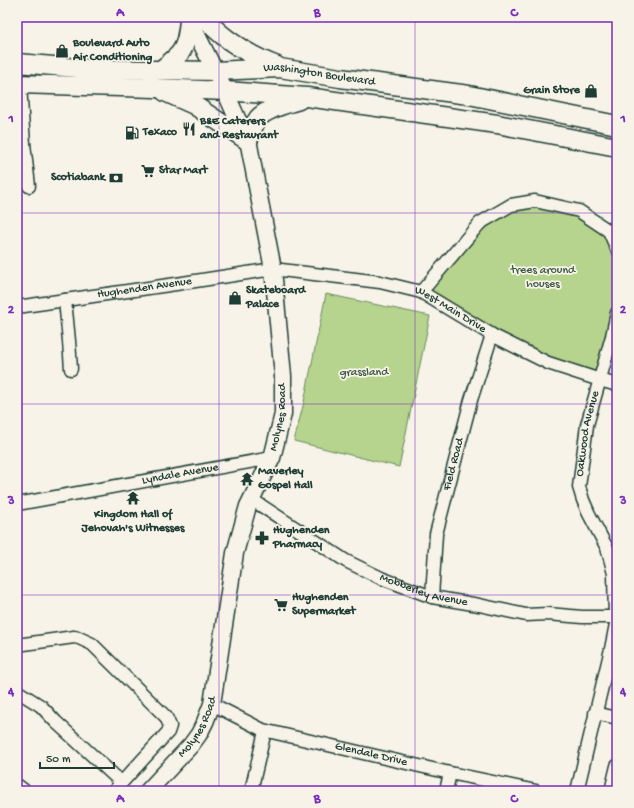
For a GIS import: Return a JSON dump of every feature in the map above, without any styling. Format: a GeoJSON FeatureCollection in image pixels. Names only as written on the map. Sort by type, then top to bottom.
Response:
{"type":"FeatureCollection","features":[{"type":"Feature","properties":{"kind":"highway"},"geometry":{"type":"LineString","coordinates":[[162,70],[181,52],[195,18],[238,47],[280,68]]}},
{"type":"Feature","properties":{"kind":"highway","name":"Washington Boulevard"},"geometry":{"type":"LineString","coordinates":[[17,63],[90,69],[215,71],[280,68],[469,96],[617,125]]}},
{"type":"Feature","properties":{"kind":"highway","name":"Washington Boulevard"},"geometry":{"type":"LineString","coordinates":[[18,84],[225,91],[307,97],[497,124],[617,147]]}},
{"type":"Feature","properties":{"kind":"highway"},"geometry":{"type":"LineString","coordinates":[[155,88],[194,105],[248,140],[257,120],[264,114],[307,97]]}},
{"type":"Feature","properties":{"kind":"main road","name":"Molynes Road"},"geometry":{"type":"LineString","coordinates":[[148,791],[191,745],[199,734],[212,704],[235,553],[248,506],[272,458],[283,414],[283,376],[273,269],[250,145],[215,71],[195,18]]}},
{"type":"Feature","properties":{"kind":"street"},"geometry":{"type":"LineString","coordinates":[[18,84],[21,144],[29,186]]}},
{"type":"Feature","properties":{"kind":"street"},"geometry":{"type":"LineString","coordinates":[[421,292],[480,223],[511,205],[535,201],[579,211],[609,231],[617,249]]}},
{"type":"Feature","properties":{"kind":"street","name":"West Main Drive"},"geometry":{"type":"LineString","coordinates":[[273,269],[380,282],[421,292],[492,335],[548,363],[617,385]]}},
{"type":"Feature","properties":{"kind":"street","name":"Hughenden Avenue"},"geometry":{"type":"LineString","coordinates":[[17,306],[273,269]]}},
{"type":"Feature","properties":{"kind":"street"},"geometry":{"type":"LineString","coordinates":[[65,300],[71,369]]}},
{"type":"Feature","properties":{"kind":"street","name":"Oakwood Avenue"},"geometry":{"type":"LineString","coordinates":[[576,791],[611,649],[616,619],[614,574],[611,562],[607,548],[583,500],[579,486],[587,425],[617,313]]}},
{"type":"Feature","properties":{"kind":"street","name":"Field Road"},"geometry":{"type":"LineString","coordinates":[[432,597],[436,534],[471,400],[492,335]]}},
{"type":"Feature","properties":{"kind":"street","name":"Lyndale Avenue"},"geometry":{"type":"LineString","coordinates":[[17,504],[272,458]]}},
{"type":"Feature","properties":{"kind":"street","name":"Mobberley Avenue"},"geometry":{"type":"LineString","coordinates":[[251,500],[346,561],[381,578],[432,597],[526,615],[548,614],[616,619]]}},
{"type":"Feature","properties":{"kind":"street"},"geometry":{"type":"LineString","coordinates":[[17,645],[68,637],[86,640],[92,644],[166,717],[170,726],[168,732],[163,738],[117,787],[40,706],[17,691]]}},
{"type":"Feature","properties":{"kind":"street","name":"Glendale Drive"},"geometry":{"type":"LineString","coordinates":[[212,704],[265,731],[536,791]]}},
{"type":"Feature","properties":{"kind":"street"},"geometry":{"type":"LineString","coordinates":[[595,713],[617,718]]}},
{"type":"Feature","properties":{"kind":"street"},"geometry":{"type":"LineString","coordinates":[[251,791],[265,731]]}},
{"type":"Feature","properties":{"kind":"street"},"geometry":{"type":"LineString","coordinates":[[611,791],[617,766]]}},
{"type":"Feature","properties":{"kind":"street"},"geometry":{"type":"LineString","coordinates":[[446,791],[450,773]]}},
{"type":"Feature","properties":{"kind":"street"},"geometry":{"type":"LineString","coordinates":[[17,785],[25,791]]}},
{"type":"Feature","properties":{"kind":"green space","name":"trees around houses"},"geometry":{"type":"Polygon","coordinates":[[[535,201],[579,211],[609,231],[617,249],[617,313],[597,378],[548,363],[421,292],[480,223],[535,201]]]}},
{"type":"Feature","properties":{"kind":"green space","name":"grassland"},"geometry":{"type":"Polygon","coordinates":[[[326,294],[430,316],[399,467],[294,441],[304,402],[326,294]]]}},
{"type":"Feature","properties":{"kind":"place","name":"Boulevard Auto Air Conditioning"},"geometry":{"type":"Point","coordinates":[62,51]}},
{"type":"Feature","properties":{"kind":"place","name":"Grain Store"},"geometry":{"type":"Point","coordinates":[591,91]}},
{"type":"Feature","properties":{"kind":"place","name":"B&E Caterers and Restaurant"},"geometry":{"type":"Point","coordinates":[189,129]}},
{"type":"Feature","properties":{"kind":"place","name":"Texaco"},"geometry":{"type":"Point","coordinates":[132,133]}},
{"type":"Feature","properties":{"kind":"place","name":"Star Mart"},"geometry":{"type":"Point","coordinates":[148,171]}},
{"type":"Feature","properties":{"kind":"place","name":"Scotiabank"},"geometry":{"type":"Point","coordinates":[116,178]}},
{"type":"Feature","properties":{"kind":"place","name":"Skateboard Palace"},"geometry":{"type":"Point","coordinates":[235,298]}},
{"type":"Feature","properties":{"kind":"place","name":"Maverley Gospel Hall"},"geometry":{"type":"Point","coordinates":[247,479]}},
{"type":"Feature","properties":{"kind":"place","name":"Kingdom Hall of Jehovah's Witnesses"},"geometry":{"type":"Point","coordinates":[133,498]}},
{"type":"Feature","properties":{"kind":"place","name":"Hughenden Pharmacy"},"geometry":{"type":"Point","coordinates":[262,538]}},
{"type":"Feature","properties":{"kind":"place","name":"Hughenden Supermarket"},"geometry":{"type":"Point","coordinates":[281,605]}}]}
